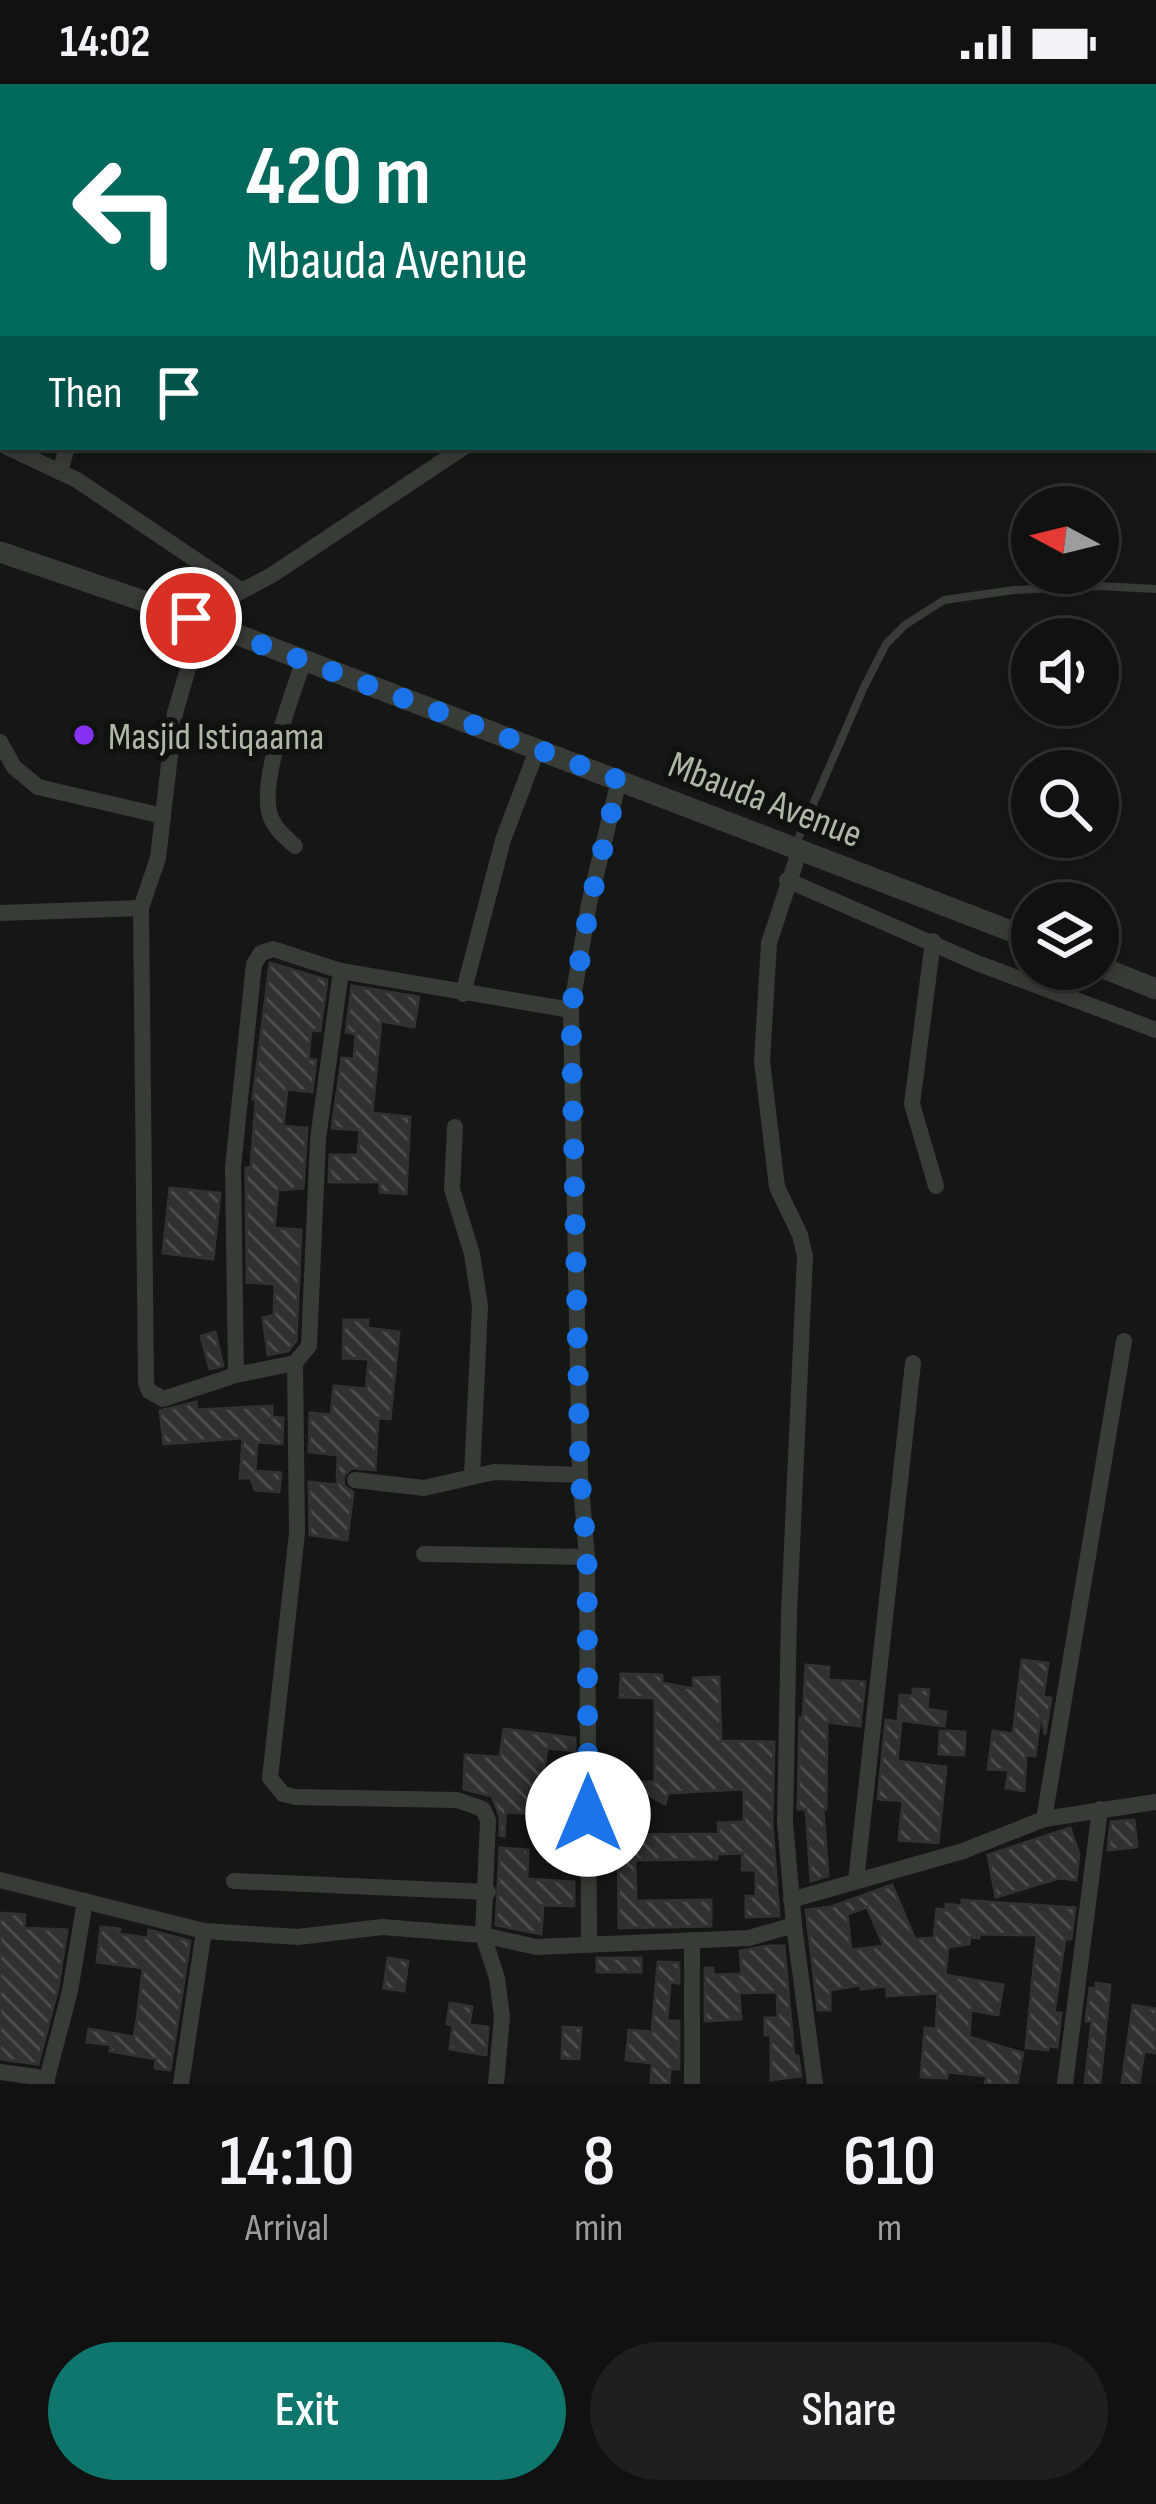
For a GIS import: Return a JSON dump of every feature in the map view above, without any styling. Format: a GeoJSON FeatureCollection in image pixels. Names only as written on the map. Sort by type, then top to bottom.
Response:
{"type":"FeatureCollection","features":[{"type":"Feature","properties":{"kind":"street"},"geometry":{"type":"LineString","coordinates":[[14,450],[149,526],[242,591]]}},
{"type":"Feature","properties":{"kind":"street"},"geometry":{"type":"LineString","coordinates":[[60,472],[66,450]]}},
{"type":"Feature","properties":{"kind":"street"},"geometry":{"type":"LineString","coordinates":[[341,970],[318,1139],[311,1337],[305,1354],[295,1363],[163,1399],[149,1391],[146,1383],[141,908],[155,872],[175,713],[197,620],[459,450]]}},
{"type":"Feature","properties":{"kind":"street","name":"Mbauda Avenue"},"geometry":{"type":"LineString","coordinates":[[0,552],[197,620],[1011,931]]}},
{"type":"Feature","properties":{"kind":"street"},"geometry":{"type":"LineString","coordinates":[[296,846],[278,830],[269,814],[268,798],[275,755],[303,662]]}},
{"type":"Feature","properties":{"kind":"street"},"geometry":{"type":"LineString","coordinates":[[0,742],[14,766],[38,787],[163,816]]}},
{"type":"Feature","properties":{"kind":"street"},"geometry":{"type":"LineString","coordinates":[[463,994],[503,840],[537,750]]}},
{"type":"Feature","properties":{"kind":"street"},"geometry":{"type":"LineString","coordinates":[[589,1943],[587,1557],[580,1475],[571,1010],[619,780]]}},
{"type":"Feature","properties":{"kind":"street"},"geometry":{"type":"LineString","coordinates":[[797,848],[769,944],[762,1060],[777,1187],[805,1256],[785,1822],[815,2084]]}},
{"type":"Feature","properties":{"kind":"street"},"geometry":{"type":"LineString","coordinates":[[787,880],[977,963],[1156,1030]]}},
{"type":"Feature","properties":{"kind":"street"},"geometry":{"type":"LineString","coordinates":[[0,913],[141,908]]}},
{"type":"Feature","properties":{"kind":"street"},"geometry":{"type":"LineString","coordinates":[[933,941],[912,1104],[936,1186]]}},
{"type":"Feature","properties":{"kind":"street"},"geometry":{"type":"LineString","coordinates":[[236,1376],[233,1167],[254,964],[261,953],[273,949],[341,970],[571,1010]]}},
{"type":"Feature","properties":{"kind":"street"},"geometry":{"type":"LineString","coordinates":[[1119,974],[1156,989]]}},
{"type":"Feature","properties":{"kind":"street"},"geometry":{"type":"LineString","coordinates":[[455,1127],[452,1189],[472,1254],[480,1306],[472,1476]]}},
{"type":"Feature","properties":{"kind":"street"},"geometry":{"type":"LineString","coordinates":[[1044,1819],[1124,1340]]}},
{"type":"Feature","properties":{"kind":"street"},"geometry":{"type":"LineString","coordinates":[[295,1363],[297,1533],[270,1778],[283,1794],[295,1797],[475,1803],[488,1820],[484,1935],[502,2016],[496,2084]]}},
{"type":"Feature","properties":{"kind":"street"},"geometry":{"type":"LineString","coordinates":[[856,1881],[913,1363]]}},
{"type":"Feature","properties":{"kind":"street"},"geometry":{"type":"LineString","coordinates":[[355,1480],[424,1487],[506,1472],[580,1475]]}},
{"type":"Feature","properties":{"kind":"street"},"geometry":{"type":"LineString","coordinates":[[424,1554],[587,1557]]}},
{"type":"Feature","properties":{"kind":"street"},"geometry":{"type":"LineString","coordinates":[[791,1900],[963,1850],[1044,1819],[1156,1802]]}},
{"type":"Feature","properties":{"kind":"street"},"geometry":{"type":"LineString","coordinates":[[1065,2084],[1100,1809]]}},
{"type":"Feature","properties":{"kind":"street"},"geometry":{"type":"LineString","coordinates":[[0,1880],[204,1931],[298,1937],[382,1927],[484,1935],[520,1946],[749,1938],[794,1925]]}},
{"type":"Feature","properties":{"kind":"street"},"geometry":{"type":"LineString","coordinates":[[234,1881],[488,1892]]}},
{"type":"Feature","properties":{"kind":"street"},"geometry":{"type":"LineString","coordinates":[[0,2072],[37,2077],[46,2083],[70,1991],[85,1900]]}},
{"type":"Feature","properties":{"kind":"street"},"geometry":{"type":"LineString","coordinates":[[181,2084],[204,1931]]}},
{"type":"Feature","properties":{"kind":"street"},"geometry":{"type":"LineString","coordinates":[[692,1940],[692,2084]]}},
{"type":"Feature","properties":{"kind":"lane"},"geometry":{"type":"LineString","coordinates":[[797,848],[864,687],[886,644],[905,625],[944,600],[991,593],[1098,586],[1156,589]]}},
{"type":"Feature","properties":{"kind":"building"},"geometry":{"type":"Polygon","coordinates":[[[270,963],[327,980],[320,1031],[311,1030],[308,1059],[316,1060],[312,1092],[287,1089],[283,1126],[307,1128],[303,1188],[278,1190],[274,1228],[301,1230],[296,1341],[288,1351],[268,1355],[263,1318],[274,1315],[275,1284],[247,1282],[246,1168],[251,1167],[253,1099],[270,963]]]}},
{"type":"Feature","properties":{"kind":"building"},"geometry":{"type":"Polygon","coordinates":[[[352,986],[419,997],[414,1027],[381,1021],[372,1113],[410,1117],[406,1194],[380,1192],[380,1182],[329,1182],[330,1155],[358,1155],[360,1130],[332,1128],[342,1058],[354,1059],[356,1034],[346,1032],[352,986]]]}},
{"type":"Feature","properties":{"kind":"building"},"geometry":{"type":"Polygon","coordinates":[[[170,1188],[220,1193],[213,1259],[163,1253],[170,1188]]]}},
{"type":"Feature","properties":{"kind":"building"},"geometry":{"type":"Polygon","coordinates":[[[344,1320],[368,1320],[367,1328],[399,1332],[390,1419],[378,1418],[375,1470],[351,1468],[343,1477],[344,1486],[353,1492],[347,1540],[310,1535],[309,1482],[337,1485],[338,1455],[309,1452],[310,1413],[331,1415],[334,1386],[366,1389],[369,1359],[343,1358],[344,1320]]]}},
{"type":"Feature","properties":{"kind":"building"},"geometry":{"type":"Polygon","coordinates":[[[215,1332],[223,1366],[210,1369],[201,1336],[215,1332]]]}},
{"type":"Feature","properties":{"kind":"building"},"geometry":{"type":"Polygon","coordinates":[[[196,1402],[197,1410],[272,1406],[272,1417],[283,1418],[282,1444],[257,1442],[255,1471],[281,1473],[279,1492],[255,1490],[251,1478],[240,1478],[243,1438],[164,1444],[160,1411],[196,1402]]]}},
{"type":"Feature","properties":{"kind":"building"},"geometry":{"type":"Polygon","coordinates":[[[1022,1660],[1048,1663],[1043,1697],[1051,1698],[1045,1735],[1041,1712],[1035,1756],[1026,1755],[1024,1791],[1006,1788],[1009,1770],[988,1769],[993,1731],[1013,1734],[1022,1660]]]}},
{"type":"Feature","properties":{"kind":"building"},"geometry":{"type":"Polygon","coordinates":[[[806,1665],[829,1667],[828,1680],[865,1682],[860,1726],[827,1722],[823,1809],[828,1876],[811,1881],[806,1809],[798,1809],[806,1665]]]}},
{"type":"Feature","properties":{"kind":"building"},"geometry":{"type":"Polygon","coordinates":[[[621,1674],[662,1675],[662,1683],[694,1689],[693,1678],[719,1677],[721,1741],[774,1742],[772,1823],[779,1916],[746,1917],[746,1896],[756,1897],[756,1870],[742,1870],[743,1853],[717,1854],[717,1859],[635,1860],[636,1901],[711,1900],[711,1926],[619,1928],[618,1835],[719,1834],[718,1823],[744,1822],[744,1789],[668,1793],[665,1804],[624,1782],[655,1782],[655,1698],[620,1697],[621,1674]]]}},
{"type":"Feature","properties":{"kind":"building"},"geometry":{"type":"Polygon","coordinates":[[[913,1689],[929,1690],[927,1709],[946,1712],[944,1726],[898,1720],[900,1695],[913,1696],[913,1689]]]}},
{"type":"Feature","properties":{"kind":"building"},"geometry":{"type":"Polygon","coordinates":[[[886,1720],[901,1722],[897,1761],[946,1767],[938,1843],[899,1840],[903,1801],[878,1799],[886,1720]]]}},
{"type":"Feature","properties":{"kind":"building"},"geometry":{"type":"Polygon","coordinates":[[[504,1729],[575,1738],[575,1751],[547,1748],[538,1814],[506,1812],[504,1836],[492,1796],[464,1789],[465,1755],[500,1757],[504,1729]]]}},
{"type":"Feature","properties":{"kind":"building"},"geometry":{"type":"Polygon","coordinates":[[[940,1731],[965,1732],[964,1755],[939,1754],[940,1731]]]}},
{"type":"Feature","properties":{"kind":"building"},"geometry":{"type":"Polygon","coordinates":[[[1134,1820],[1137,1847],[1108,1850],[1111,1822],[1134,1820]]]}},
{"type":"Feature","properties":{"kind":"building"},"geometry":{"type":"Polygon","coordinates":[[[1070,1828],[1079,1854],[1076,1880],[1059,1878],[996,1897],[988,1855],[1070,1828]]]}},
{"type":"Feature","properties":{"kind":"building"},"geometry":{"type":"Polygon","coordinates":[[[500,1848],[528,1850],[527,1879],[574,1882],[574,1906],[543,1905],[541,1934],[496,1925],[500,1848]]]}},
{"type":"Feature","properties":{"kind":"building"},"geometry":{"type":"Polygon","coordinates":[[[892,1885],[915,1939],[934,1938],[937,1909],[946,1910],[946,1904],[962,1906],[962,1900],[1075,1908],[1071,1939],[1065,1939],[1054,2013],[1061,2013],[1057,2047],[1026,2048],[1037,1935],[979,1934],[979,1938],[970,1937],[969,1944],[948,1947],[945,1975],[1003,1985],[998,2015],[971,2010],[969,2037],[1023,2053],[1017,2084],[985,2084],[987,2076],[947,2072],[947,2078],[921,2077],[925,2028],[936,2029],[938,1993],[887,1996],[887,1986],[861,1989],[860,1985],[830,1990],[830,2010],[818,2010],[806,1910],[831,1907],[892,1885]],[[867,1907],[847,1914],[851,1950],[884,1946],[867,1907]]]}},
{"type":"Feature","properties":{"kind":"building"},"geometry":{"type":"Polygon","coordinates":[[[0,1913],[25,1915],[24,1928],[67,1930],[38,2064],[0,2059],[0,1913]]]}},
{"type":"Feature","properties":{"kind":"building"},"geometry":{"type":"Polygon","coordinates":[[[101,1927],[148,1938],[149,1930],[190,1941],[170,2070],[155,2068],[156,2059],[87,2042],[89,2029],[134,2037],[137,2020],[143,1968],[97,1962],[101,1927]]]}},
{"type":"Feature","properties":{"kind":"building"},"geometry":{"type":"Polygon","coordinates":[[[784,1946],[794,2056],[798,2056],[801,2076],[771,2080],[771,2035],[765,2035],[765,2018],[778,2018],[777,1992],[739,1993],[741,2019],[705,2021],[705,1968],[713,1968],[713,1975],[742,1974],[740,1951],[784,1946]]]}},
{"type":"Feature","properties":{"kind":"building"},"geometry":{"type":"Polygon","coordinates":[[[388,1958],[408,1961],[404,1991],[384,1988],[388,1958]]]}},
{"type":"Feature","properties":{"kind":"building"},"geometry":{"type":"Polygon","coordinates":[[[597,1958],[641,1958],[641,1972],[597,1972],[597,1958]]]}},
{"type":"Feature","properties":{"kind":"building"},"geometry":{"type":"Polygon","coordinates":[[[658,1962],[679,1963],[679,1983],[670,1982],[667,2021],[679,2021],[679,2069],[670,2069],[669,2084],[651,2084],[652,2063],[626,2060],[629,2030],[652,2032],[658,1962]]]}},
{"type":"Feature","properties":{"kind":"building"},"geometry":{"type":"Polygon","coordinates":[[[1096,1983],[1110,1985],[1100,2084],[1085,2084],[1092,2021],[1086,2021],[1090,1988],[1096,1989],[1096,1983]]]}},
{"type":"Feature","properties":{"kind":"building"},"geometry":{"type":"Polygon","coordinates":[[[450,2003],[472,2007],[469,2025],[488,2027],[486,2055],[450,2049],[450,2003]]]}},
{"type":"Feature","properties":{"kind":"building"},"geometry":{"type":"Polygon","coordinates":[[[1133,2005],[1156,2009],[1156,2053],[1144,2051],[1139,2084],[1122,2084],[1133,2005]]]}},
{"type":"Feature","properties":{"kind":"building"},"geometry":{"type":"Polygon","coordinates":[[[563,2027],[581,2028],[579,2059],[562,2058],[563,2027]]]}},
{"type":"Feature","properties":{"kind":"place","name":"Masjid Istiqaama"},"geometry":{"type":"Point","coordinates":[84,735]}},
{"type":"Feature","properties":{"kind":"route"},"geometry":{"type":"LineString","coordinates":[[191,618],[619,780],[571,1010],[580,1475],[587,1557],[588,1814]]}}]}
